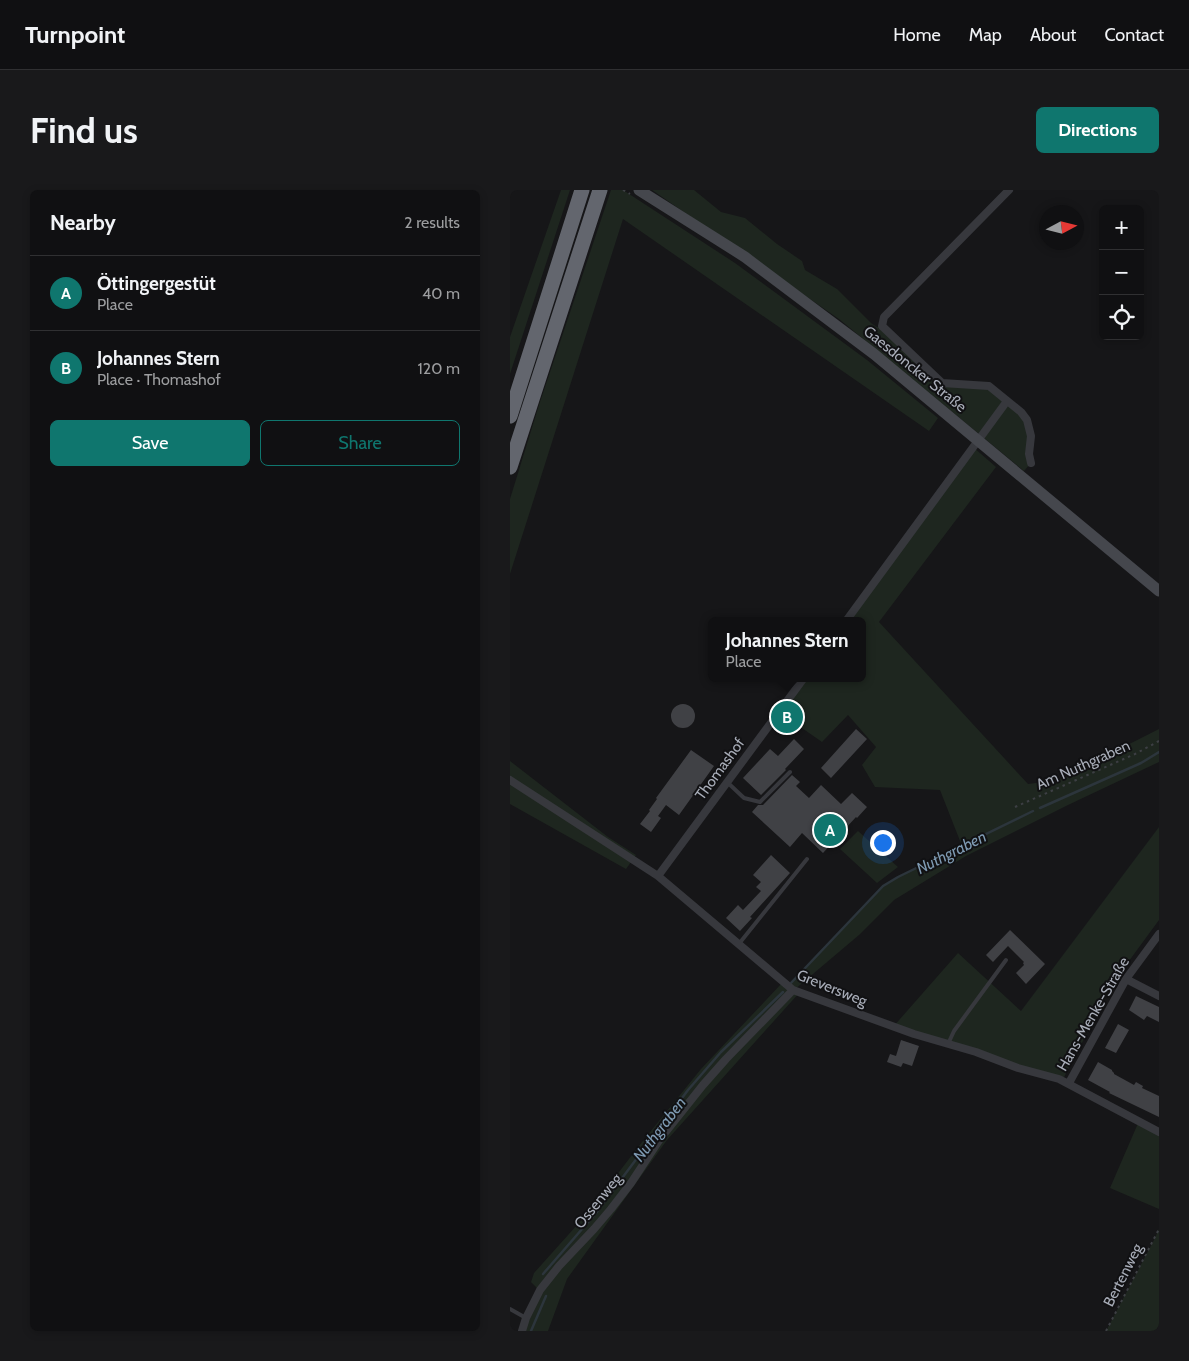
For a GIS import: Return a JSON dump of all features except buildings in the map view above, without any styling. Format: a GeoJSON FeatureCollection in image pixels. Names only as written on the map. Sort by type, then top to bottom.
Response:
{"type":"FeatureCollection","features":[{"type":"Feature","properties":{"kind":"highway"},"geometry":{"type":"LineString","coordinates":[[510,416],[582,190]]}},
{"type":"Feature","properties":{"kind":"highway"},"geometry":{"type":"LineString","coordinates":[[510,467],[600,190]]}},
{"type":"Feature","properties":{"kind":"main road","name":"Gaesdoncker Straße"},"geometry":{"type":"LineString","coordinates":[[639,190],[753,263],[874,354],[1159,591]]}},
{"type":"Feature","properties":{"kind":"street"},"geometry":{"type":"LineString","coordinates":[[1009,190],[884,317],[882,326],[942,383],[989,386],[1021,412],[1027,420],[1031,436],[1029,454],[1031,463]]}},
{"type":"Feature","properties":{"kind":"street"},"geometry":{"type":"LineString","coordinates":[[849,617],[1007,401]]}},
{"type":"Feature","properties":{"kind":"street","name":"Thomashof"},"geometry":{"type":"LineString","coordinates":[[658,876],[801,682]]}},
{"type":"Feature","properties":{"kind":"street","name":"Greversweg"},"geometry":{"type":"LineString","coordinates":[[510,780],[658,876],[794,990],[914,1034],[976,1052],[1018,1068],[1059,1079],[1159,1132]]}},
{"type":"Feature","properties":{"kind":"street","name":"Hans-Menke-Straße"},"geometry":{"type":"LineString","coordinates":[[1069,1084],[1126,979],[1159,934]]}},
{"type":"Feature","properties":{"kind":"street"},"geometry":{"type":"LineString","coordinates":[[1126,979],[1159,996]]}},
{"type":"Feature","properties":{"kind":"street","name":"Ossenweg"},"geometry":{"type":"LineString","coordinates":[[522,1331],[526,1318],[540,1290],[559,1266],[611,1209],[660,1138],[726,1059],[794,990]]}},
{"type":"Feature","properties":{"kind":"lane"},"geometry":{"type":"LineString","coordinates":[[727,782],[744,798],[760,802],[790,772]]}},
{"type":"Feature","properties":{"kind":"lane"},"geometry":{"type":"LineString","coordinates":[[738,945],[807,859]]}},
{"type":"Feature","properties":{"kind":"lane"},"geometry":{"type":"LineString","coordinates":[[948,1044],[954,1031],[1006,960]]}},
{"type":"Feature","properties":{"kind":"lane"},"geometry":{"type":"LineString","coordinates":[[510,1308],[526,1318]]}},
{"type":"Feature","properties":{"kind":"path","name":"Am Nuthgraben"},"geometry":{"type":"LineString","coordinates":[[1014,807],[1135,754],[1159,741]]}},
{"type":"Feature","properties":{"kind":"path","name":"Bertenweg"},"geometry":{"type":"LineString","coordinates":[[1106,1331],[1159,1230]]}},
{"type":"Feature","properties":{"kind":"shaded area"},"geometry":{"type":"Polygon","coordinates":[[[561,190],[570,190],[510,374],[510,337],[561,190]]]}},
{"type":"Feature","properties":{"kind":"shaded area"},"geometry":{"type":"Polygon","coordinates":[[[611,190],[623,190],[735,263],[867,360],[938,418],[929,431],[623,219],[510,574],[510,499],[539,405],[611,190]]]}},
{"type":"Feature","properties":{"kind":"shaded area"},"geometry":{"type":"Polygon","coordinates":[[[652,190],[694,190],[721,212],[745,218],[802,261],[805,270],[837,289],[871,323],[877,327],[882,326],[942,383],[989,386],[1027,420],[1031,463],[1024,471],[839,319],[652,190]]]}},
{"type":"Feature","properties":{"kind":"shaded area"},"geometry":{"type":"Polygon","coordinates":[[[973,447],[996,467],[879,622],[1028,784],[1058,780],[1159,729],[1159,762],[966,856],[894,900],[859,935],[794,990],[800,992],[667,1140],[567,1279],[548,1331],[522,1331],[540,1291],[531,1282],[534,1273],[586,1215],[701,1069],[783,982],[788,986],[883,886],[962,846],[940,790],[875,787],[862,765],[876,747],[848,715],[822,742],[779,712],[801,682],[866,682],[866,617],[849,617],[973,447]]]}},
{"type":"Feature","properties":{"kind":"shaded area"},"geometry":{"type":"Polygon","coordinates":[[[510,761],[608,837],[636,855],[626,869],[510,804],[510,761]]]}},
{"type":"Feature","properties":{"kind":"shaded area"},"geometry":{"type":"Polygon","coordinates":[[[1159,827],[1159,920],[1115,980],[1062,1081],[893,1027],[958,953],[1021,1011],[1159,827]]]}},
{"type":"Feature","properties":{"kind":"shaded area"},"geometry":{"type":"Polygon","coordinates":[[[858,831],[898,867],[877,883],[840,849],[858,831]]]}},
{"type":"Feature","properties":{"kind":"shaded area"},"geometry":{"type":"Polygon","coordinates":[[[1139,1121],[1159,1132],[1159,1209],[1110,1188],[1139,1121]]]}},
{"type":"Feature","properties":{"kind":"shaded area"},"geometry":{"type":"Polygon","coordinates":[[[1159,1229],[1159,1331],[1106,1331],[1154,1240],[1159,1229]]]}},
{"type":"Feature","properties":{"kind":"waterway","name":"Nuthgraben"},"geometry":{"type":"LineString","coordinates":[[1040,808],[1141,763],[1159,752]]}},
{"type":"Feature","properties":{"kind":"waterway","name":"Nuthgraben"},"geometry":{"type":"LineString","coordinates":[[790,984],[883,886],[1033,811]]}},
{"type":"Feature","properties":{"kind":"waterway","name":"Nuthgraben"},"geometry":{"type":"LineString","coordinates":[[543,1274],[596,1213],[688,1090],[721,1052],[783,992]]}},
{"type":"Feature","properties":{"kind":"waterway","name":"Nuthgraben"},"geometry":{"type":"LineString","coordinates":[[531,1331],[546,1296]]}},
{"type":"Feature","properties":{"kind":"place","name":"Johannes Stern"},"geometry":{"type":"Point","coordinates":[787,717]}},
{"type":"Feature","properties":{"kind":"place","name":"Öttingergestüt"},"geometry":{"type":"Point","coordinates":[830,830]}}]}
